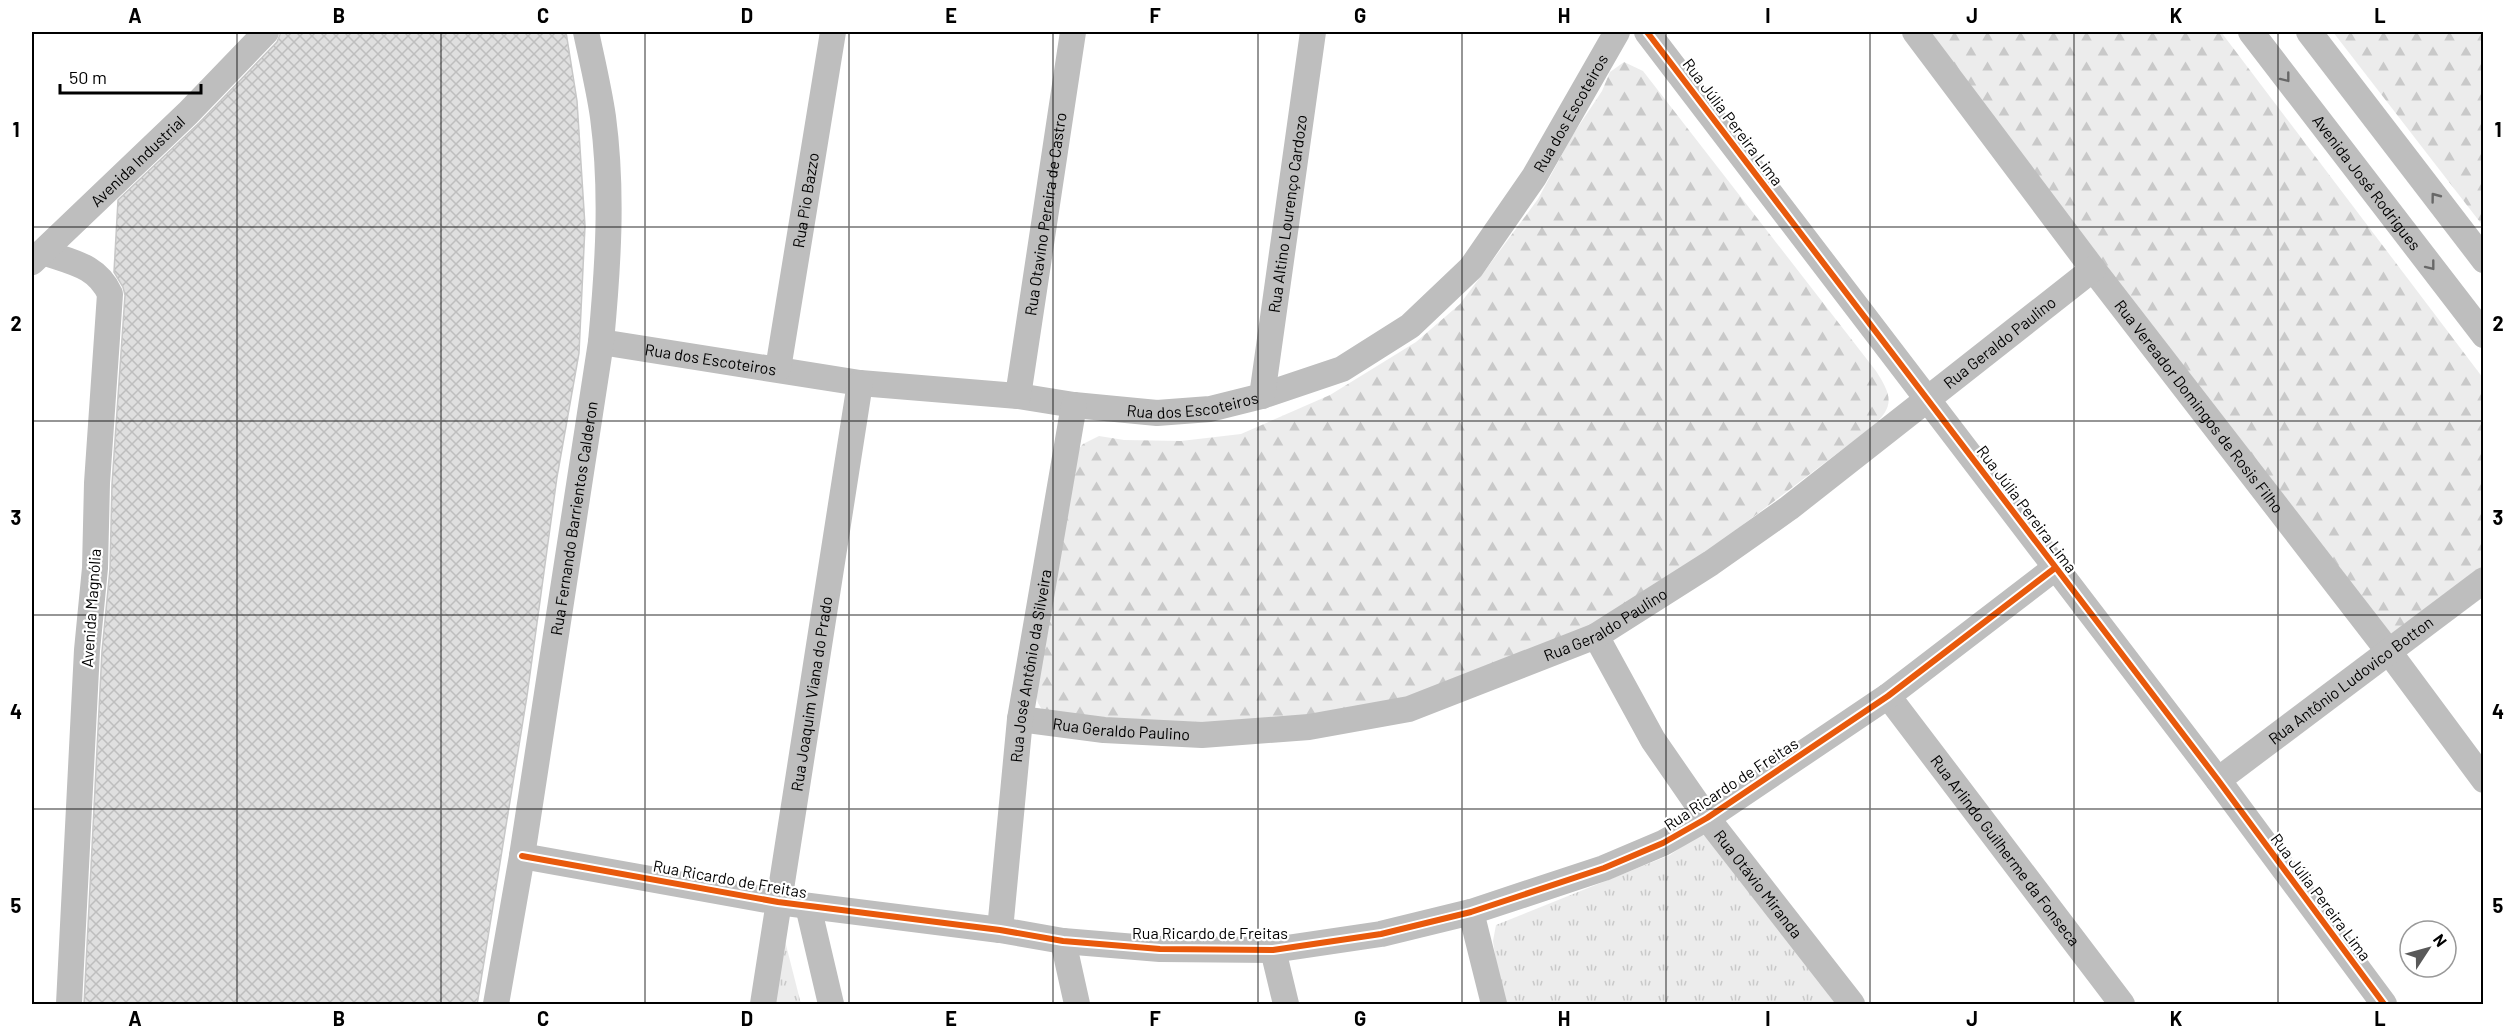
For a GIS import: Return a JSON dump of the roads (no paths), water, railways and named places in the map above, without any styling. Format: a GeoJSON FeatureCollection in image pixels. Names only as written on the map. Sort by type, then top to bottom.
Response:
{"type":"FeatureCollection","features":[{"type":"Feature","properties":{"kind":"street","name":"Avenida Industrial"},"geometry":{"type":"LineString","coordinates":[[35,251],[188,113],[266,32]]}},
{"type":"Feature","properties":{"kind":"street","name":"Rua Fernando Barrientos Calderon"},"geometry":{"type":"LineString","coordinates":[[496,1005],[522,856],[601,342],[608,270],[609,202],[603,117],[586,32]]}},
{"type":"Feature","properties":{"kind":"street","name":"Rua Pio Bazzo"},"geometry":{"type":"LineString","coordinates":[[778,369],[832,32]]}},
{"type":"Feature","properties":{"kind":"street","name":"Rua Otavino Pereira de Castro"},"geometry":{"type":"LineString","coordinates":[[1018,396],[1073,32]]}},
{"type":"Feature","properties":{"kind":"street","name":"Rua Altino Lourenço Cardozo"},"geometry":{"type":"LineString","coordinates":[[1262,396],[1313,32]]}},
{"type":"Feature","properties":{"kind":"street","name":"Rua dos Escoteiros"},"geometry":{"type":"LineString","coordinates":[[601,342],[860,383],[1018,396],[1074,405],[1157,413],[1210,409],[1262,396],[1342,369],[1410,326],[1472,268],[1534,177],[1617,32]]}},
{"type":"Feature","properties":{"kind":"street","name":"Rua Júlia Pereira Lima"},"geometry":{"type":"LineString","coordinates":[[1647,32],[2217,780],[2384,1005]]}},
{"type":"Feature","properties":{"kind":"street","name":"Rua Vereador Domingos de Rosis Filho"},"geometry":{"type":"LineString","coordinates":[[1915,32],[2093,269],[2389,652],[2484,780]]}},
{"type":"Feature","properties":{"kind":"street","name":"Avenida José Rodrigues"},"geometry":{"type":"LineString","coordinates":[[2251,32],[2484,335]]}},
{"type":"Feature","properties":{"kind":"street"},"geometry":{"type":"LineString","coordinates":[[2309,32],[2484,260]]}},
{"type":"Feature","properties":{"kind":"street","name":"Avenida Magnólia"},"geometry":{"type":"LineString","coordinates":[[35,251],[90,269],[104,280],[110,294],[95,568],[87,650],[69,1005]]}},
{"type":"Feature","properties":{"kind":"street","name":"Rua Geraldo Paulino"},"geometry":{"type":"LineString","coordinates":[[1020,719],[1104,730],[1202,735],[1309,728],[1409,708],[1504,674],[1596,636],[1711,563],[1790,508],[2093,269]]}},
{"type":"Feature","properties":{"kind":"street","name":"Rua Joaquim Viana do Prado"},"geometry":{"type":"LineString","coordinates":[[763,1005],[860,383]]}},
{"type":"Feature","properties":{"kind":"street","name":"Rua José Antônio da Silveira"},"geometry":{"type":"LineString","coordinates":[[1000,930],[1020,719],[1074,405]]}},
{"type":"Feature","properties":{"kind":"street","name":"Rua Ricardo de Freitas"},"geometry":{"type":"LineString","coordinates":[[522,856],[778,902],[1000,930],[1063,941],[1160,949],[1273,950],[1381,934],[1471,912],[1604,868],[1663,843],[1707,818],[1888,696],[2055,568]]}},
{"type":"Feature","properties":{"kind":"street","name":"Rua Antônio Ludovico Botton"},"geometry":{"type":"LineString","coordinates":[[2217,780],[2484,580]]}},
{"type":"Feature","properties":{"kind":"street","name":"Rua Otávio Miranda"},"geometry":{"type":"LineString","coordinates":[[1596,636],[1653,740],[1707,818],[1852,1005]]}},
{"type":"Feature","properties":{"kind":"street","name":"Rua Arlindo Guilherme da Fonseca"},"geometry":{"type":"LineString","coordinates":[[1888,696],[2122,1005]]}},
{"type":"Feature","properties":{"kind":"street"},"geometry":{"type":"LineString","coordinates":[[808,906],[831,1005]]}},
{"type":"Feature","properties":{"kind":"street"},"geometry":{"type":"LineString","coordinates":[[1471,912],[1494,1005]]}},
{"type":"Feature","properties":{"kind":"street"},"geometry":{"type":"LineString","coordinates":[[1063,941],[1077,1005]]}},
{"type":"Feature","properties":{"kind":"street"},"geometry":{"type":"LineString","coordinates":[[1273,950],[1286,1005]]}}]}
